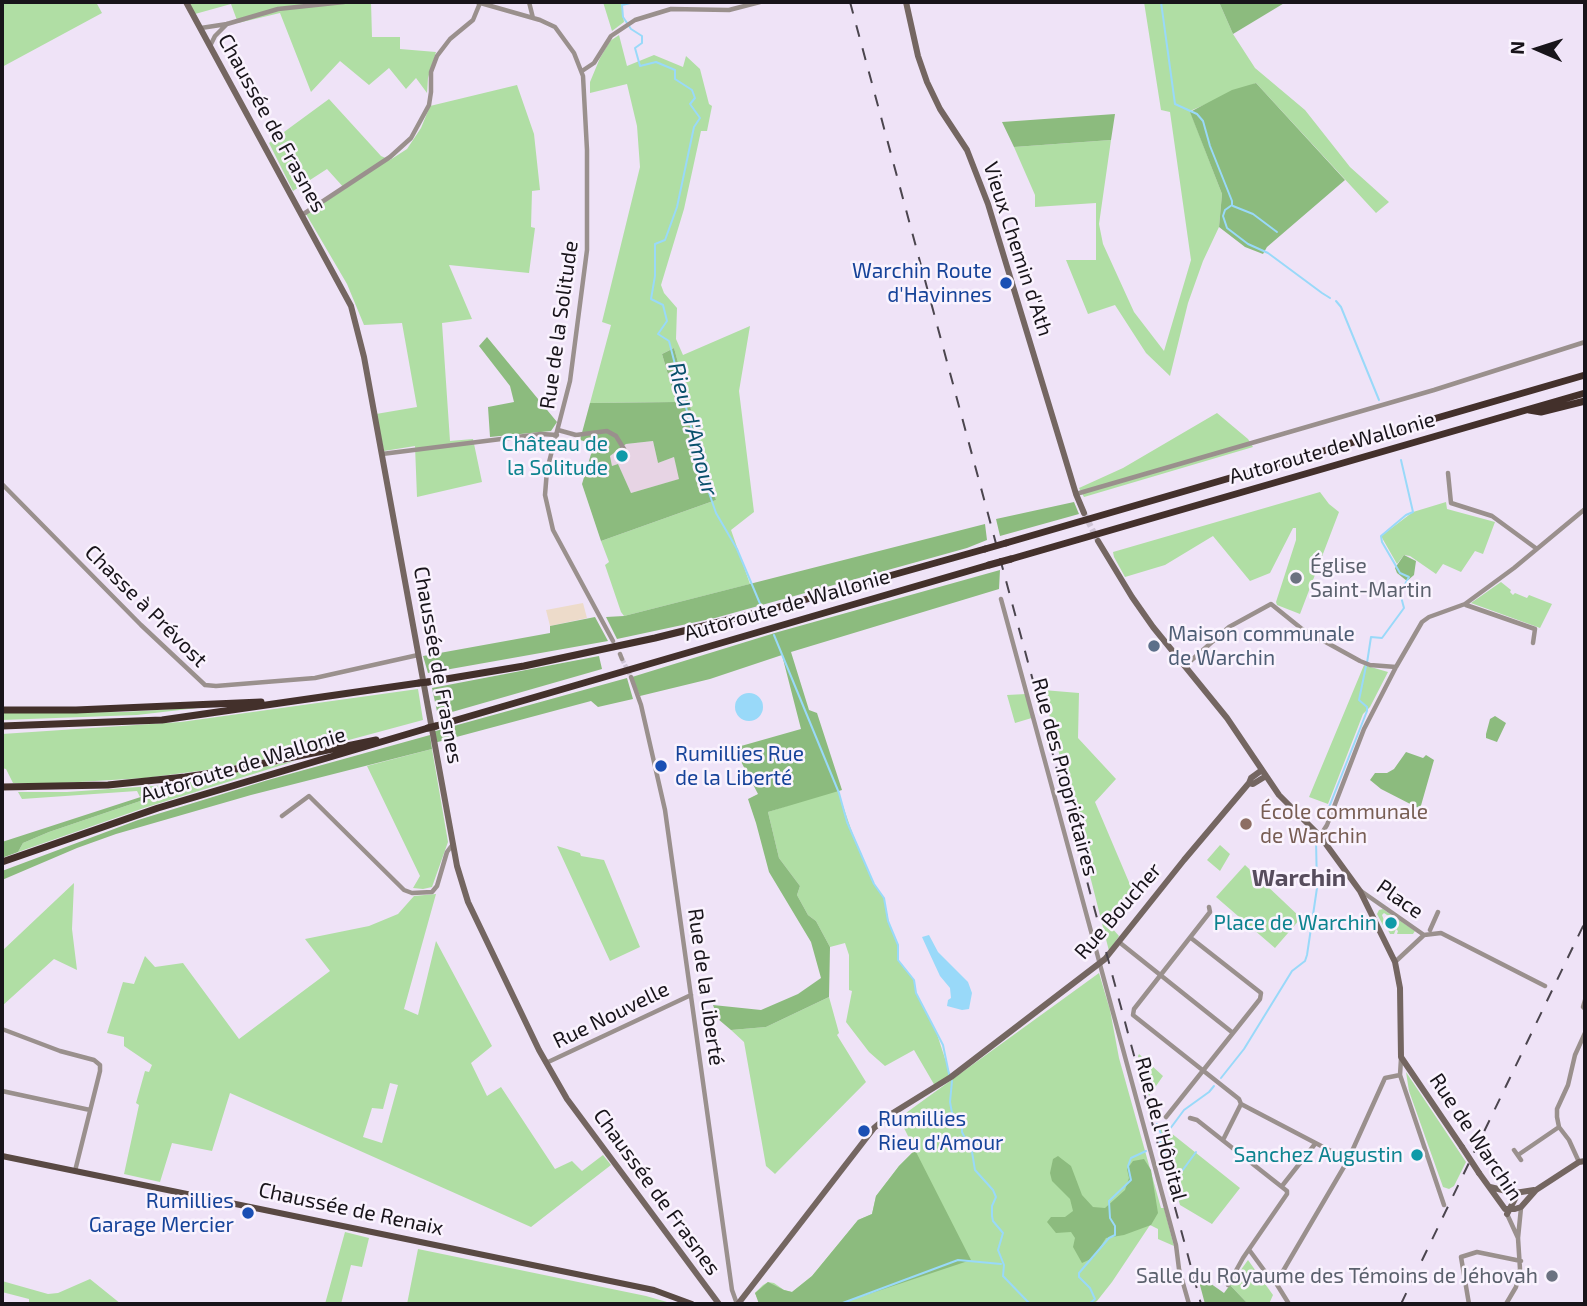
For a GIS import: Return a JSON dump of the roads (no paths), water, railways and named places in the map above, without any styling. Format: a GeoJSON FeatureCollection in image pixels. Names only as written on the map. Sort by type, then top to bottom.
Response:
{"type":"FeatureCollection","features":[{"type":"Feature","properties":{"kind":"highway","name":"Autoroute de Wallonie"},"geometry":{"type":"LineString","coordinates":[[2,726],[162,720],[524,666],[655,638],[768,610],[985,549],[1585,376]]}},
{"type":"Feature","properties":{"kind":"highway","name":"Autoroute de Wallonie"},"geometry":{"type":"LineString","coordinates":[[2,862],[158,808],[1585,393]]}},
{"type":"Feature","properties":{"kind":"highway"},"geometry":{"type":"LineString","coordinates":[[1525,410],[1541,412],[1585,401]]}},
{"type":"Feature","properties":{"kind":"highway"},"geometry":{"type":"LineString","coordinates":[[2,710],[279,703]]}},
{"type":"Feature","properties":{"kind":"highway"},"geometry":{"type":"LineString","coordinates":[[2,787],[68,787],[185,777],[262,764],[364,741],[391,739]]}},
{"type":"Feature","properties":{"kind":"main road","name":"Chaussée de Renaix"},"geometry":{"type":"LineString","coordinates":[[2,1156],[654,1290],[692,1304]]}},
{"type":"Feature","properties":{"kind":"street","name":"Chaussée de Frasnes"},"geometry":{"type":"LineString","coordinates":[[186,2],[351,306],[363,357],[453,844],[469,905],[546,1063],[567,1099],[719,1304]]}},
{"type":"Feature","properties":{"kind":"street"},"geometry":{"type":"LineString","coordinates":[[200,28],[227,24],[278,9],[344,2]]}},
{"type":"Feature","properties":{"kind":"street"},"geometry":{"type":"LineString","coordinates":[[302,215],[391,156],[411,138],[429,105],[431,72],[437,56],[450,39],[473,20],[479,2]]}},
{"type":"Feature","properties":{"kind":"street","name":"Rue de la Solitude"},"geometry":{"type":"LineString","coordinates":[[479,2],[496,4],[551,24],[574,53],[582,71],[586,100],[587,250],[570,381],[546,479],[548,514],[556,536],[613,641]]}},
{"type":"Feature","properties":{"kind":"street"},"geometry":{"type":"LineString","coordinates":[[529,2],[533,18]]}},
{"type":"Feature","properties":{"kind":"street"},"geometry":{"type":"LineString","coordinates":[[582,71],[592,66],[608,39],[631,22],[671,9],[725,10],[760,2]]}},
{"type":"Feature","properties":{"kind":"street","name":"Vieux Chemin d'Ath"},"geometry":{"type":"LineString","coordinates":[[906,2],[918,56],[927,82],[940,109],[967,150],[988,204],[1084,513]]}},
{"type":"Feature","properties":{"kind":"street"},"geometry":{"type":"LineString","coordinates":[[210,46],[215,36],[227,24]]}},
{"type":"Feature","properties":{"kind":"street"},"geometry":{"type":"LineString","coordinates":[[1076,494],[1434,390],[1585,342]]}},
{"type":"Feature","properties":{"kind":"street"},"geometry":{"type":"LineString","coordinates":[[381,454],[541,434],[576,435],[607,431],[614,435],[624,449]]}},
{"type":"Feature","properties":{"kind":"street"},"geometry":{"type":"LineString","coordinates":[[1448,473],[1451,503],[1492,516],[1537,550]]}},
{"type":"Feature","properties":{"kind":"street","name":"Chasse à Prévost"},"geometry":{"type":"LineString","coordinates":[[2,484],[141,625],[205,685],[315,678],[418,655]]}},
{"type":"Feature","properties":{"kind":"street"},"geometry":{"type":"LineString","coordinates":[[1321,836],[1364,730],[1422,622],[1465,604],[1537,550],[1585,509]]}},
{"type":"Feature","properties":{"kind":"street"},"geometry":{"type":"LineString","coordinates":[[1098,541],[1153,627],[1227,718],[1279,795],[1321,836],[1360,891],[1395,962],[1400,988],[1400,1075],[1444,1205]]}},
{"type":"Feature","properties":{"kind":"street","name":"Rue des Propriétaires"},"geometry":{"type":"LineString","coordinates":[[1002,599],[1100,963]]}},
{"type":"Feature","properties":{"kind":"street"},"geometry":{"type":"LineString","coordinates":[[1186,665],[1229,627],[1271,604],[1301,629],[1360,662],[1396,667]]}},
{"type":"Feature","properties":{"kind":"street"},"geometry":{"type":"LineString","coordinates":[[1465,604],[1535,629],[1533,643]]}},
{"type":"Feature","properties":{"kind":"street","name":"Rue de la Liberté"},"geometry":{"type":"LineString","coordinates":[[631,677],[642,709],[665,810],[732,1290],[738,1304]]}},
{"type":"Feature","properties":{"kind":"street","name":"Rue Boucher"},"geometry":{"type":"LineString","coordinates":[[738,1304],[874,1128],[888,1116],[962,1069],[1100,963],[1251,778],[1264,773]]}},
{"type":"Feature","properties":{"kind":"street"},"geometry":{"type":"LineString","coordinates":[[282,816],[309,796],[404,890],[412,893],[432,892],[437,886],[447,852],[453,844]]}},
{"type":"Feature","properties":{"kind":"street","name":"Place"},"geometry":{"type":"LineString","coordinates":[[1360,891],[1424,935],[1395,962]]}},
{"type":"Feature","properties":{"kind":"street"},"geometry":{"type":"LineString","coordinates":[[1209,907],[1210,912],[1134,1009],[1133,1015],[1239,1099],[1241,1104],[1348,1160]]}},
{"type":"Feature","properties":{"kind":"street"},"geometry":{"type":"LineString","coordinates":[[1430,930],[1438,912]]}},
{"type":"Feature","properties":{"kind":"street"},"geometry":{"type":"LineString","coordinates":[[1424,935],[1441,933],[1545,986]]}},
{"type":"Feature","properties":{"kind":"street"},"geometry":{"type":"LineString","coordinates":[[1166,1117],[1260,999],[1261,993],[1191,938]]}},
{"type":"Feature","properties":{"kind":"street"},"geometry":{"type":"LineString","coordinates":[[1119,942],[1233,1033]]}},
{"type":"Feature","properties":{"kind":"street","name":"Rue de l'Hôpital"},"geometry":{"type":"LineString","coordinates":[[1100,963],[1176,1245],[1179,1269],[1189,1304]]}},
{"type":"Feature","properties":{"kind":"street","name":"Rue Nouvelle"},"geometry":{"type":"LineString","coordinates":[[546,1063],[691,995]]}},
{"type":"Feature","properties":{"kind":"street"},"geometry":{"type":"LineString","coordinates":[[1585,1000],[1585,1009]]}},
{"type":"Feature","properties":{"kind":"street"},"geometry":{"type":"LineString","coordinates":[[2,1029],[60,1051],[94,1060],[100,1065],[75,1171]]}},
{"type":"Feature","properties":{"kind":"street"},"geometry":{"type":"LineString","coordinates":[[1582,1161],[1559,1127],[1557,1109],[1585,1033]]}},
{"type":"Feature","properties":{"kind":"street","name":"Rue de Warchin"},"geometry":{"type":"LineString","coordinates":[[1401,1057],[1507,1211],[1518,1238]]}},
{"type":"Feature","properties":{"kind":"street"},"geometry":{"type":"LineString","coordinates":[[1276,1283],[1348,1160],[1385,1078],[1400,1075]]}},
{"type":"Feature","properties":{"kind":"street"},"geometry":{"type":"LineString","coordinates":[[2,1091],[90,1110]]}},
{"type":"Feature","properties":{"kind":"street"},"geometry":{"type":"LineString","coordinates":[[1223,1140],[1241,1104]]}},
{"type":"Feature","properties":{"kind":"street"},"geometry":{"type":"LineString","coordinates":[[1190,1118],[1197,1120],[1287,1191],[1228,1284]]}},
{"type":"Feature","properties":{"kind":"street"},"geometry":{"type":"LineString","coordinates":[[1514,1150],[1519,1158],[1559,1127]]}},
{"type":"Feature","properties":{"kind":"street"},"geometry":{"type":"LineString","coordinates":[[1282,1186],[1315,1144]]}},
{"type":"Feature","properties":{"kind":"street","name":"Rue de Warchin"},"geometry":{"type":"LineString","coordinates":[[1506,1304],[1516,1287],[1521,1261],[1518,1238],[1521,1207],[1536,1190],[1582,1161]]}},
{"type":"Feature","properties":{"kind":"street"},"geometry":{"type":"LineString","coordinates":[[1489,1187],[1518,1193],[1536,1190]]}},
{"type":"Feature","properties":{"kind":"street"},"geometry":{"type":"LineString","coordinates":[[1507,1211],[1518,1193]]}},
{"type":"Feature","properties":{"kind":"street"},"geometry":{"type":"LineString","coordinates":[[1507,1211],[1521,1207]]}},
{"type":"Feature","properties":{"kind":"street"},"geometry":{"type":"LineString","coordinates":[[1250,1251],[1289,1304]]}},
{"type":"Feature","properties":{"kind":"street"},"geometry":{"type":"LineString","coordinates":[[1469,1304],[1461,1257],[1477,1252],[1521,1261]]}},
{"type":"Feature","properties":{"kind":"street"},"geometry":{"type":"LineString","coordinates":[[708,1289],[710,1304]]}},
{"type":"Feature","properties":{"kind":"water"},"geometry":{"type":"Polygon","coordinates":[[[749,693],[759,697],[763,707],[759,717],[749,721],[739,717],[735,707],[739,697],[749,693]]]}},
{"type":"Feature","properties":{"kind":"water"},"geometry":{"type":"Polygon","coordinates":[[[929,935],[938,952],[968,982],[972,993],[969,1009],[947,1006],[951,998],[950,988],[940,976],[922,937],[929,935]]]}},
{"type":"Feature","properties":{"kind":"waterway","name":"Rieu d'Amour"},"geometry":{"type":"LineString","coordinates":[[635,2],[622,5],[623,17],[631,29],[642,36],[642,43],[635,48],[640,66],[656,62],[675,70],[675,79],[692,90],[695,98],[690,104],[700,118],[694,127],[677,207],[665,240],[655,244],[655,276],[651,299],[663,305],[667,321],[658,334],[669,341],[705,481],[716,513],[737,549],[761,606]]}},
{"type":"Feature","properties":{"kind":"waterway"},"geometry":{"type":"LineString","coordinates":[[1161,2],[1175,104],[1197,114],[1203,121],[1232,201],[1223,216],[1227,228],[1248,244],[1268,253],[1330,298]]}},
{"type":"Feature","properties":{"kind":"waterway"},"geometry":{"type":"LineString","coordinates":[[1233,206],[1253,214],[1277,232]]}},
{"type":"Feature","properties":{"kind":"waterway"},"geometry":{"type":"LineString","coordinates":[[1336,301],[1341,307],[1379,400]]}},
{"type":"Feature","properties":{"kind":"waterway"},"geometry":{"type":"LineString","coordinates":[[1367,663],[1371,637],[1382,638],[1404,608],[1400,593],[1409,577],[1400,573],[1381,536],[1413,512],[1401,460]]}},
{"type":"Feature","properties":{"kind":"waterway","name":"Rieu d'Amour"},"geometry":{"type":"LineString","coordinates":[[774,635],[839,793],[847,822],[874,884],[884,898],[888,921],[898,945],[898,960],[914,980],[916,993],[943,1045],[949,1074]]}},
{"type":"Feature","properties":{"kind":"waterway"},"geometry":{"type":"LineString","coordinates":[[1324,820],[1367,711],[1367,707],[1359,700],[1366,666]]}},
{"type":"Feature","properties":{"kind":"waterway"},"geometry":{"type":"LineString","coordinates":[[1221,1078],[1244,1049],[1292,971],[1305,961],[1317,888],[1316,840]]}},
{"type":"Feature","properties":{"kind":"waterway","name":"Rieu d'Amour"},"geometry":{"type":"LineString","coordinates":[[952,1081],[952,1113],[962,1119],[962,1132],[972,1152],[975,1170],[996,1197],[992,1216],[1003,1233],[998,1250],[1004,1265],[1003,1276],[1030,1304]]}},
{"type":"Feature","properties":{"kind":"waterway"},"geometry":{"type":"LineString","coordinates":[[1158,1145],[1184,1110],[1214,1086]]}},
{"type":"Feature","properties":{"kind":"waterway"},"geometry":{"type":"LineString","coordinates":[[1157,1124],[1163,1139]]}},
{"type":"Feature","properties":{"kind":"waterway"},"geometry":{"type":"LineString","coordinates":[[1162,1143],[1176,1192]]}},
{"type":"Feature","properties":{"kind":"waterway"},"geometry":{"type":"LineString","coordinates":[[1089,1304],[1095,1299],[1079,1273],[1109,1238],[1115,1235],[1109,1201],[1131,1180],[1128,1166],[1131,1158],[1146,1151]]}},
{"type":"Feature","properties":{"kind":"waterway"},"geometry":{"type":"LineString","coordinates":[[1174,1182],[1196,1152]]}},
{"type":"Feature","properties":{"kind":"waterway"},"geometry":{"type":"LineString","coordinates":[[840,1304],[958,1260],[1001,1264]]}},
{"type":"Feature","properties":{"kind":"waterway"},"geometry":{"type":"LineString","coordinates":[[1038,1304],[1050,1304]]}},
{"type":"Feature","properties":{"kind":"tunnel"},"geometry":{"type":"LineString","coordinates":[[1084,513],[1098,541]]}},
{"type":"Feature","properties":{"kind":"tunnel"},"geometry":{"type":"LineString","coordinates":[[622,659],[631,677]]}},
{"type":"Feature","properties":{"kind":"railway"},"geometry":{"type":"LineString","coordinates":[[850,2],[1201,1304]]}},
{"type":"Feature","properties":{"kind":"railway"},"geometry":{"type":"LineString","coordinates":[[1401,1304],[1585,922]]}},
{"type":"Feature","properties":{"kind":"place","name":"Warchin Route d'Havinnes"},"geometry":{"type":"Point","coordinates":[1006,283]}},
{"type":"Feature","properties":{"kind":"place","name":"Château de la Solitude"},"geometry":{"type":"Point","coordinates":[622,456]}},
{"type":"Feature","properties":{"kind":"place","name":"Église Saint-Martin"},"geometry":{"type":"Point","coordinates":[1296,578]}},
{"type":"Feature","properties":{"kind":"place","name":"Maison communale de Warchin"},"geometry":{"type":"Point","coordinates":[1154,646]}},
{"type":"Feature","properties":{"kind":"place","name":"Rumillies Rue de la Liberté"},"geometry":{"type":"Point","coordinates":[661,766]}},
{"type":"Feature","properties":{"kind":"place","name":"École communale de Warchin"},"geometry":{"type":"Point","coordinates":[1246,824]}},
{"type":"Feature","properties":{"kind":"place","name":"Place de Warchin"},"geometry":{"type":"Point","coordinates":[1391,923]}},
{"type":"Feature","properties":{"kind":"place","name":"Rumillies Rieu d'Amour"},"geometry":{"type":"Point","coordinates":[864,1131]}},
{"type":"Feature","properties":{"kind":"place","name":"Sanchez Augustin"},"geometry":{"type":"Point","coordinates":[1417,1155]}},
{"type":"Feature","properties":{"kind":"place","name":"Rumillies Garage Mercier"},"geometry":{"type":"Point","coordinates":[248,1213]}},
{"type":"Feature","properties":{"kind":"place","name":"Salle du Royaume des Témoins de Jéhovah"},"geometry":{"type":"Point","coordinates":[1552,1276]}},
{"type":"Feature","properties":{"kind":"district","name":"Warchin"},"geometry":{"type":"Point","coordinates":[1299,878]}}]}
